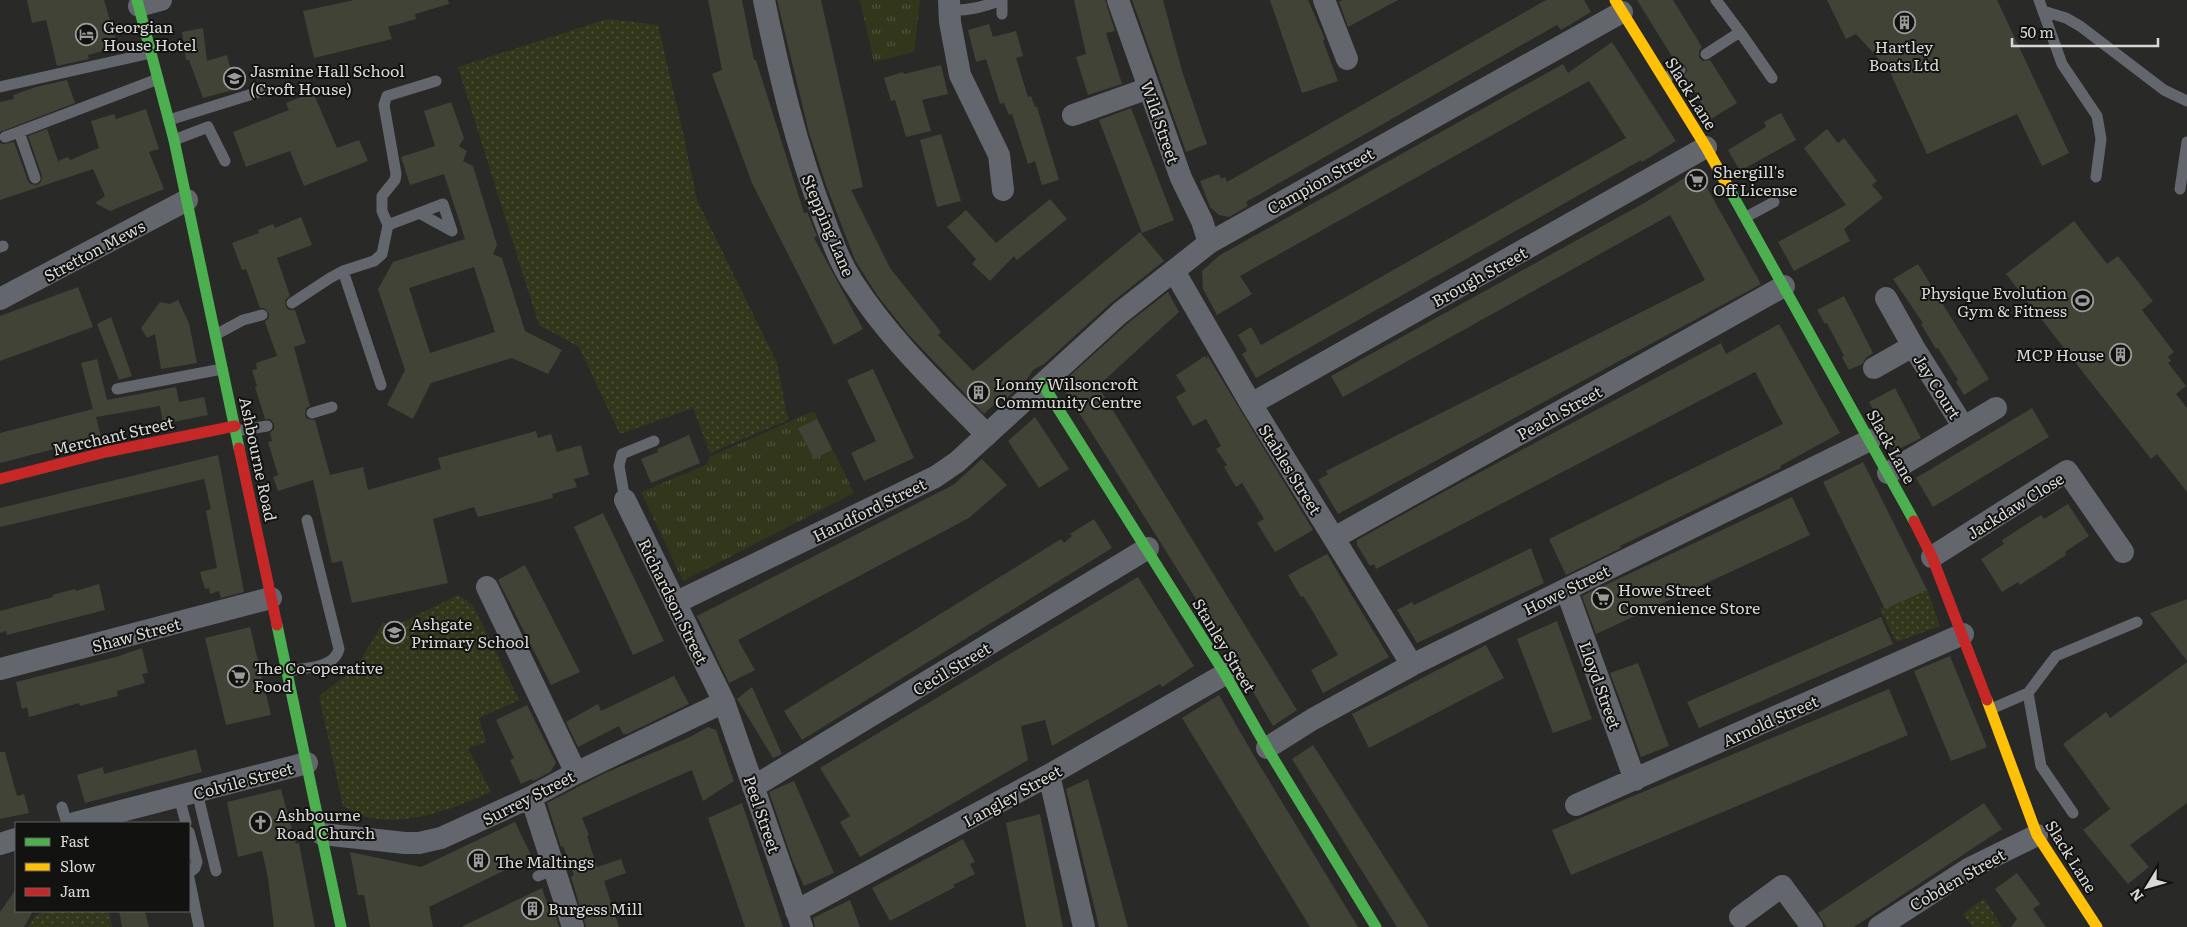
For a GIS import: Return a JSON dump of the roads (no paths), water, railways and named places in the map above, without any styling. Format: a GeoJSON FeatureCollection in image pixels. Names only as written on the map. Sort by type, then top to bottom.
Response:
{"type":"FeatureCollection","features":[{"type":"Feature","properties":{"kind":"street"},"geometry":{"type":"LineString","coordinates":[[138,3],[161,0]]}},
{"type":"Feature","properties":{"kind":"street","name":"Stepping Lane"},"geometry":{"type":"LineString","coordinates":[[764,0],[797,142],[808,177],[842,262],[862,296],[891,335],[986,435]]}},
{"type":"Feature","properties":{"kind":"street","name":"Wild Street"},"geometry":{"type":"LineString","coordinates":[[1118,0],[1181,178],[1202,221],[1208,243]]}},
{"type":"Feature","properties":{"kind":"street"},"geometry":{"type":"LineString","coordinates":[[1324,0],[1347,58]]}},
{"type":"Feature","properties":{"kind":"street","name":"Ashbourne Road"},"geometry":{"type":"LineString","coordinates":[[138,3],[174,140],[217,334],[341,927]]}},
{"type":"Feature","properties":{"kind":"street"},"geometry":{"type":"LineString","coordinates":[[949,5],[960,75],[1000,155],[1003,190]]}},
{"type":"Feature","properties":{"kind":"street","name":"Slack Lane"},"geometry":{"type":"LineString","coordinates":[[1619,6],[1706,147],[1746,217],[1870,440],[1932,557],[1991,709],[2028,814],[2038,835],[2097,927]]}},
{"type":"Feature","properties":{"kind":"street","name":"Campion Street"},"geometry":{"type":"LineString","coordinates":[[1042,383],[1120,312],[1208,243],[1619,6]]}},
{"type":"Feature","properties":{"kind":"street"},"geometry":{"type":"LineString","coordinates":[[1073,115],[1149,88]]}},
{"type":"Feature","properties":{"kind":"street","name":"Brough Street"},"geometry":{"type":"LineString","coordinates":[[1251,404],[1706,147]]}},
{"type":"Feature","properties":{"kind":"street","name":"Stretton Mews"},"geometry":{"type":"LineString","coordinates":[[0,299],[187,200]]}},
{"type":"Feature","properties":{"kind":"street","name":"Stables Street"},"geometry":{"type":"LineString","coordinates":[[1174,271],[1251,404],[1412,665]]}},
{"type":"Feature","properties":{"kind":"street","name":"Peach Street"},"geometry":{"type":"LineString","coordinates":[[1334,538],[1784,286]]}},
{"type":"Feature","properties":{"kind":"street","name":"Jay Court"},"geometry":{"type":"LineString","coordinates":[[1886,298],[1913,346],[1963,426]]}},
{"type":"Feature","properties":{"kind":"street","name":"Jay Court"},"geometry":{"type":"LineString","coordinates":[[1874,368],[1913,346]]}},
{"type":"Feature","properties":{"kind":"street","name":"Handford Street"},"geometry":{"type":"LineString","coordinates":[[675,603],[935,477],[957,462],[1042,383]]}},
{"type":"Feature","properties":{"kind":"street","name":"Stanley Street"},"geometry":{"type":"LineString","coordinates":[[1042,383],[1148,548],[1376,927]]}},
{"type":"Feature","properties":{"kind":"street","name":"Jay Court"},"geometry":{"type":"LineString","coordinates":[[1888,474],[1963,426],[1996,408]]}},
{"type":"Feature","properties":{"kind":"street","name":"Merchant Street"},"geometry":{"type":"LineString","coordinates":[[0,479],[106,452],[236,429]]}},
{"type":"Feature","properties":{"kind":"street","name":"Howe Street"},"geometry":{"type":"LineString","coordinates":[[1267,748],[1313,719],[1412,665],[1870,440]]}},
{"type":"Feature","properties":{"kind":"street","name":"Jackdaw Close"},"geometry":{"type":"LineString","coordinates":[[1932,557],[2067,471],[2123,552]]}},
{"type":"Feature","properties":{"kind":"street","name":"Richardson Street"},"geometry":{"type":"LineString","coordinates":[[625,500],[724,702]]}},
{"type":"Feature","properties":{"kind":"street","name":"Cecil Street"},"geometry":{"type":"LineString","coordinates":[[754,787],[1148,548]]}},
{"type":"Feature","properties":{"kind":"street"},"geometry":{"type":"LineString","coordinates":[[487,586],[576,772]]}},
{"type":"Feature","properties":{"kind":"street","name":"Lloyd Street"},"geometry":{"type":"LineString","coordinates":[[1566,589],[1634,780]]}},
{"type":"Feature","properties":{"kind":"street","name":"Shaw Street"},"geometry":{"type":"LineString","coordinates":[[0,669],[271,598]]}},
{"type":"Feature","properties":{"kind":"street","name":"Arnold Street"},"geometry":{"type":"LineString","coordinates":[[1576,805],[1962,634]]}},
{"type":"Feature","properties":{"kind":"street","name":"Langley Street"},"geometry":{"type":"LineString","coordinates":[[799,919],[1225,674]]}},
{"type":"Feature","properties":{"kind":"street","name":"Peel Street"},"geometry":{"type":"LineString","coordinates":[[724,702],[799,919]]}},
{"type":"Feature","properties":{"kind":"street","name":"Surrey Street"},"geometry":{"type":"LineString","coordinates":[[322,834],[405,843],[430,842],[531,797],[576,772],[724,702]]}},
{"type":"Feature","properties":{"kind":"street","name":"Colvile Street"},"geometry":{"type":"LineString","coordinates":[[69,815],[188,795],[307,763]]}},
{"type":"Feature","properties":{"kind":"street"},"geometry":{"type":"LineString","coordinates":[[1049,775],[1084,927]]}},
{"type":"Feature","properties":{"kind":"street"},"geometry":{"type":"LineString","coordinates":[[531,797],[546,872],[573,927]]}},
{"type":"Feature","properties":{"kind":"street","name":"Cobden Street"},"geometry":{"type":"LineString","coordinates":[[1880,927],[1970,868],[2038,835]]}},
{"type":"Feature","properties":{"kind":"street"},"geometry":{"type":"LineString","coordinates":[[0,844],[15,839]]}},
{"type":"Feature","properties":{"kind":"street"},"geometry":{"type":"LineString","coordinates":[[1740,916],[1782,886],[1812,927]]}},
{"type":"Feature","properties":{"kind":"lane"},"geometry":{"type":"LineString","coordinates":[[949,5],[965,11],[982,8],[1001,0],[1002,14]]}},
{"type":"Feature","properties":{"kind":"lane"},"geometry":{"type":"LineString","coordinates":[[1716,0],[1772,78]]}},
{"type":"Feature","properties":{"kind":"lane"},"geometry":{"type":"LineString","coordinates":[[2041,6],[2080,26],[2164,90],[2187,101]]}},
{"type":"Feature","properties":{"kind":"lane"},"geometry":{"type":"LineString","coordinates":[[2041,6],[2062,64],[2098,116],[2101,139],[2096,178]]}},
{"type":"Feature","properties":{"kind":"lane"},"geometry":{"type":"LineString","coordinates":[[1706,54],[1740,32]]}},
{"type":"Feature","properties":{"kind":"lane"},"geometry":{"type":"LineString","coordinates":[[0,88],[151,53]]}},
{"type":"Feature","properties":{"kind":"lane"},"geometry":{"type":"LineString","coordinates":[[1664,79],[1680,70]]}},
{"type":"Feature","properties":{"kind":"lane"},"geometry":{"type":"LineString","coordinates":[[5,137],[158,79]]}},
{"type":"Feature","properties":{"kind":"lane"},"geometry":{"type":"LineString","coordinates":[[292,303],[343,271],[374,261],[382,254],[388,225],[382,210],[382,196],[395,180],[396,174],[384,105],[387,96],[436,81]]}},
{"type":"Feature","properties":{"kind":"lane"},"geometry":{"type":"LineString","coordinates":[[169,120],[262,91]]}},
{"type":"Feature","properties":{"kind":"lane"},"geometry":{"type":"LineString","coordinates":[[174,140],[208,126],[225,161]]}},
{"type":"Feature","properties":{"kind":"lane"},"geometry":{"type":"LineString","coordinates":[[19,132],[35,178]]}},
{"type":"Feature","properties":{"kind":"lane"},"geometry":{"type":"LineString","coordinates":[[2180,188],[2187,142]]}},
{"type":"Feature","properties":{"kind":"lane"},"geometry":{"type":"LineString","coordinates":[[1746,217],[1774,202]]}},
{"type":"Feature","properties":{"kind":"lane"},"geometry":{"type":"LineString","coordinates":[[388,225],[419,213]]}},
{"type":"Feature","properties":{"kind":"lane"},"geometry":{"type":"LineString","coordinates":[[343,271],[381,385]]}},
{"type":"Feature","properties":{"kind":"lane"},"geometry":{"type":"LineString","coordinates":[[217,334],[243,320],[262,315]]}},
{"type":"Feature","properties":{"kind":"lane"},"geometry":{"type":"LineString","coordinates":[[117,389],[224,369]]}},
{"type":"Feature","properties":{"kind":"lane"},"geometry":{"type":"LineString","coordinates":[[312,413],[332,407]]}},
{"type":"Feature","properties":{"kind":"lane"},"geometry":{"type":"LineString","coordinates":[[236,429],[267,426]]}},
{"type":"Feature","properties":{"kind":"lane"},"geometry":{"type":"LineString","coordinates":[[625,500],[619,466],[622,454],[654,441]]}},
{"type":"Feature","properties":{"kind":"lane"},"geometry":{"type":"LineString","coordinates":[[287,670],[328,664],[338,655],[339,649],[307,520]]}},
{"type":"Feature","properties":{"kind":"lane"},"geometry":{"type":"LineString","coordinates":[[1991,709],[2028,693],[2056,656],[2137,622]]}},
{"type":"Feature","properties":{"kind":"lane"},"geometry":{"type":"LineString","coordinates":[[2028,693],[2041,766],[2073,813]]}},
{"type":"Feature","properties":{"kind":"lane"},"geometry":{"type":"LineString","coordinates":[[188,795],[216,871]]}},
{"type":"Feature","properties":{"kind":"lane","name":"Colvile Street"},"geometry":{"type":"LineString","coordinates":[[186,822],[188,795]]}},
{"type":"Feature","properties":{"kind":"lane"},"geometry":{"type":"LineString","coordinates":[[190,836],[197,862],[195,868],[190,872]]}},
{"type":"Feature","properties":{"kind":"lane"},"geometry":{"type":"LineString","coordinates":[[190,883],[199,927]]}},
{"type":"Feature","properties":{"kind":"place","name":"Hartley Boats Ltd"},"geometry":{"type":"Point","coordinates":[1904,22]}},
{"type":"Feature","properties":{"kind":"place","name":"Georgian House Hotel"},"geometry":{"type":"Point","coordinates":[87,35]}},
{"type":"Feature","properties":{"kind":"place","name":"Jasmine Hall School (Croft House)"},"geometry":{"type":"Point","coordinates":[234,79]}},
{"type":"Feature","properties":{"kind":"place","name":"Shergill's Off License"},"geometry":{"type":"Point","coordinates":[1697,180]}},
{"type":"Feature","properties":{"kind":"place","name":"Physique Evolution Gym & Fitness"},"geometry":{"type":"Point","coordinates":[2083,301]}},
{"type":"Feature","properties":{"kind":"place","name":"MCP House"},"geometry":{"type":"Point","coordinates":[2120,354]}},
{"type":"Feature","properties":{"kind":"place","name":"Lonny Wilsoncroft Community Centre"},"geometry":{"type":"Point","coordinates":[979,392]}},
{"type":"Feature","properties":{"kind":"place","name":"Howe Street Convenience Store"},"geometry":{"type":"Point","coordinates":[1602,598]}},
{"type":"Feature","properties":{"kind":"place","name":"Ashgate Primary School"},"geometry":{"type":"Point","coordinates":[395,632]}},
{"type":"Feature","properties":{"kind":"place","name":"The Co-operative Food"},"geometry":{"type":"Point","coordinates":[238,676]}},
{"type":"Feature","properties":{"kind":"place","name":"Ashbourne Road Church"},"geometry":{"type":"Point","coordinates":[260,823]}},
{"type":"Feature","properties":{"kind":"place","name":"The Maltings"},"geometry":{"type":"Point","coordinates":[479,861]}},
{"type":"Feature","properties":{"kind":"place","name":"Burgess Mill"},"geometry":{"type":"Point","coordinates":[532,908]}}]}
